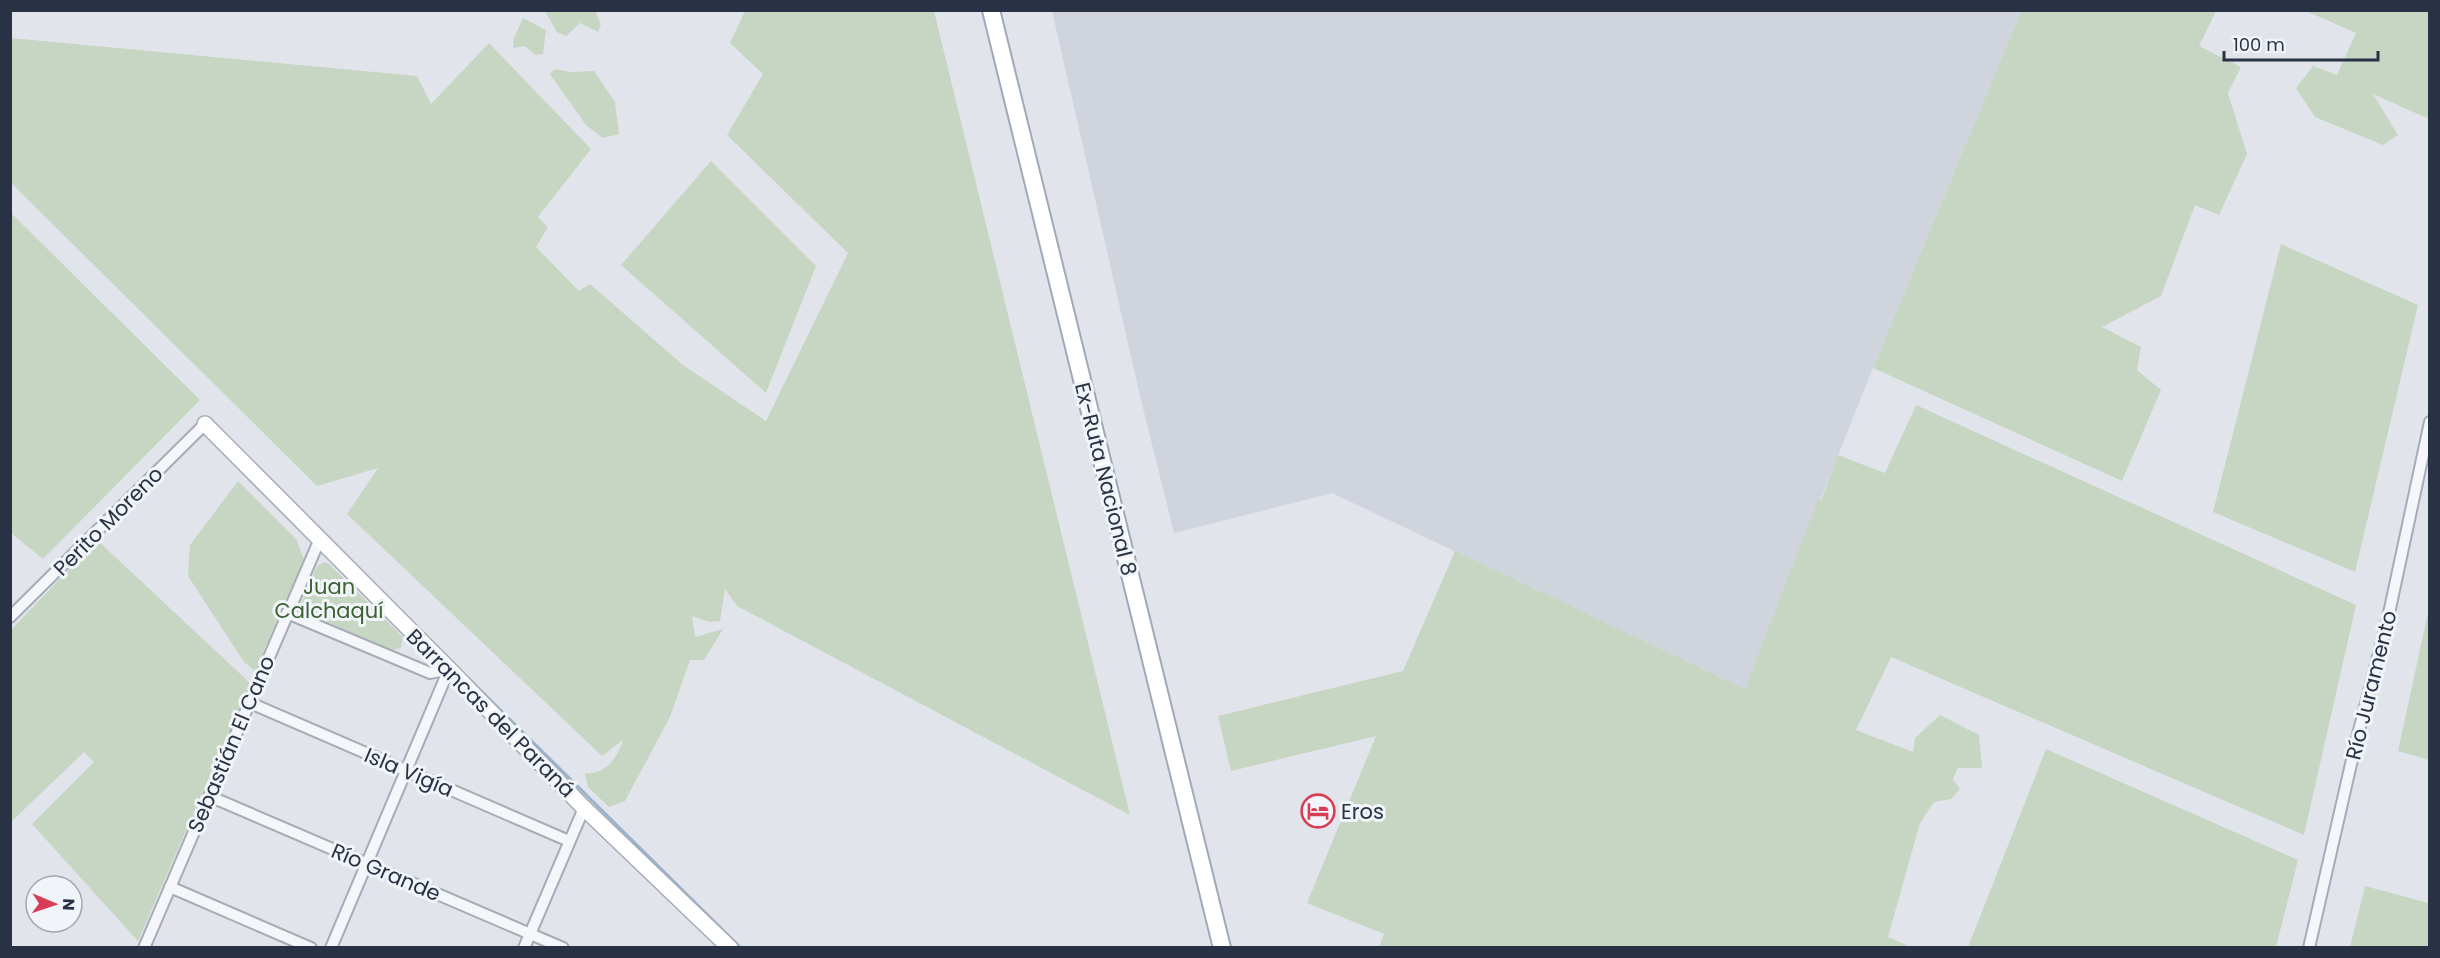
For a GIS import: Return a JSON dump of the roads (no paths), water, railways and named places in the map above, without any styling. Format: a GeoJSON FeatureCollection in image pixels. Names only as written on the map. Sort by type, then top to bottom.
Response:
{"type":"FeatureCollection","features":[{"type":"Feature","properties":{"kind":"main road","name":"Ex-Ruta Nacional 8"},"geometry":{"type":"LineString","coordinates":[[991,10],[1222,948]]}},
{"type":"Feature","properties":{"kind":"street","name":"Río Juramento"},"geometry":{"type":"LineString","coordinates":[[2308,948],[2356,742],[2388,618],[2430,422]]}},
{"type":"Feature","properties":{"kind":"street","name":"Barrancas del Paraná"},"geometry":{"type":"LineString","coordinates":[[205,424],[721,944]]}},
{"type":"Feature","properties":{"kind":"street","name":"Perito Moreno"},"geometry":{"type":"LineString","coordinates":[[10,617],[205,424]]}},
{"type":"Feature","properties":{"kind":"street","name":"Sebastián El Cano"},"geometry":{"type":"LineString","coordinates":[[144,948],[319,541]]}},
{"type":"Feature","properties":{"kind":"street"},"geometry":{"type":"LineString","coordinates":[[287,613],[430,673],[449,669]]}},
{"type":"Feature","properties":{"kind":"street"},"geometry":{"type":"LineString","coordinates":[[331,948],[449,669]]}},
{"type":"Feature","properties":{"kind":"street","name":"Isla Vigía"},"geometry":{"type":"LineString","coordinates":[[249,702],[569,841]]}},
{"type":"Feature","properties":{"kind":"street","name":"Río Grande"},"geometry":{"type":"LineString","coordinates":[[209,796],[563,948]]}},
{"type":"Feature","properties":{"kind":"street"},"geometry":{"type":"LineString","coordinates":[[524,948],[584,808]]}},
{"type":"Feature","properties":{"kind":"street"},"geometry":{"type":"LineString","coordinates":[[170,887],[311,948]]}},
{"type":"Feature","properties":{"kind":"waterway"},"geometry":{"type":"LineString","coordinates":[[464,674],[741,948]]}},
{"type":"Feature","properties":{"kind":"place","name":"Eros"},"geometry":{"type":"Point","coordinates":[1318,811]}},
{"type":"Feature","properties":{"kind":"park label","name":"Juan Calchaquí"},"geometry":{"type":"Point","coordinates":[329,598]}}]}
